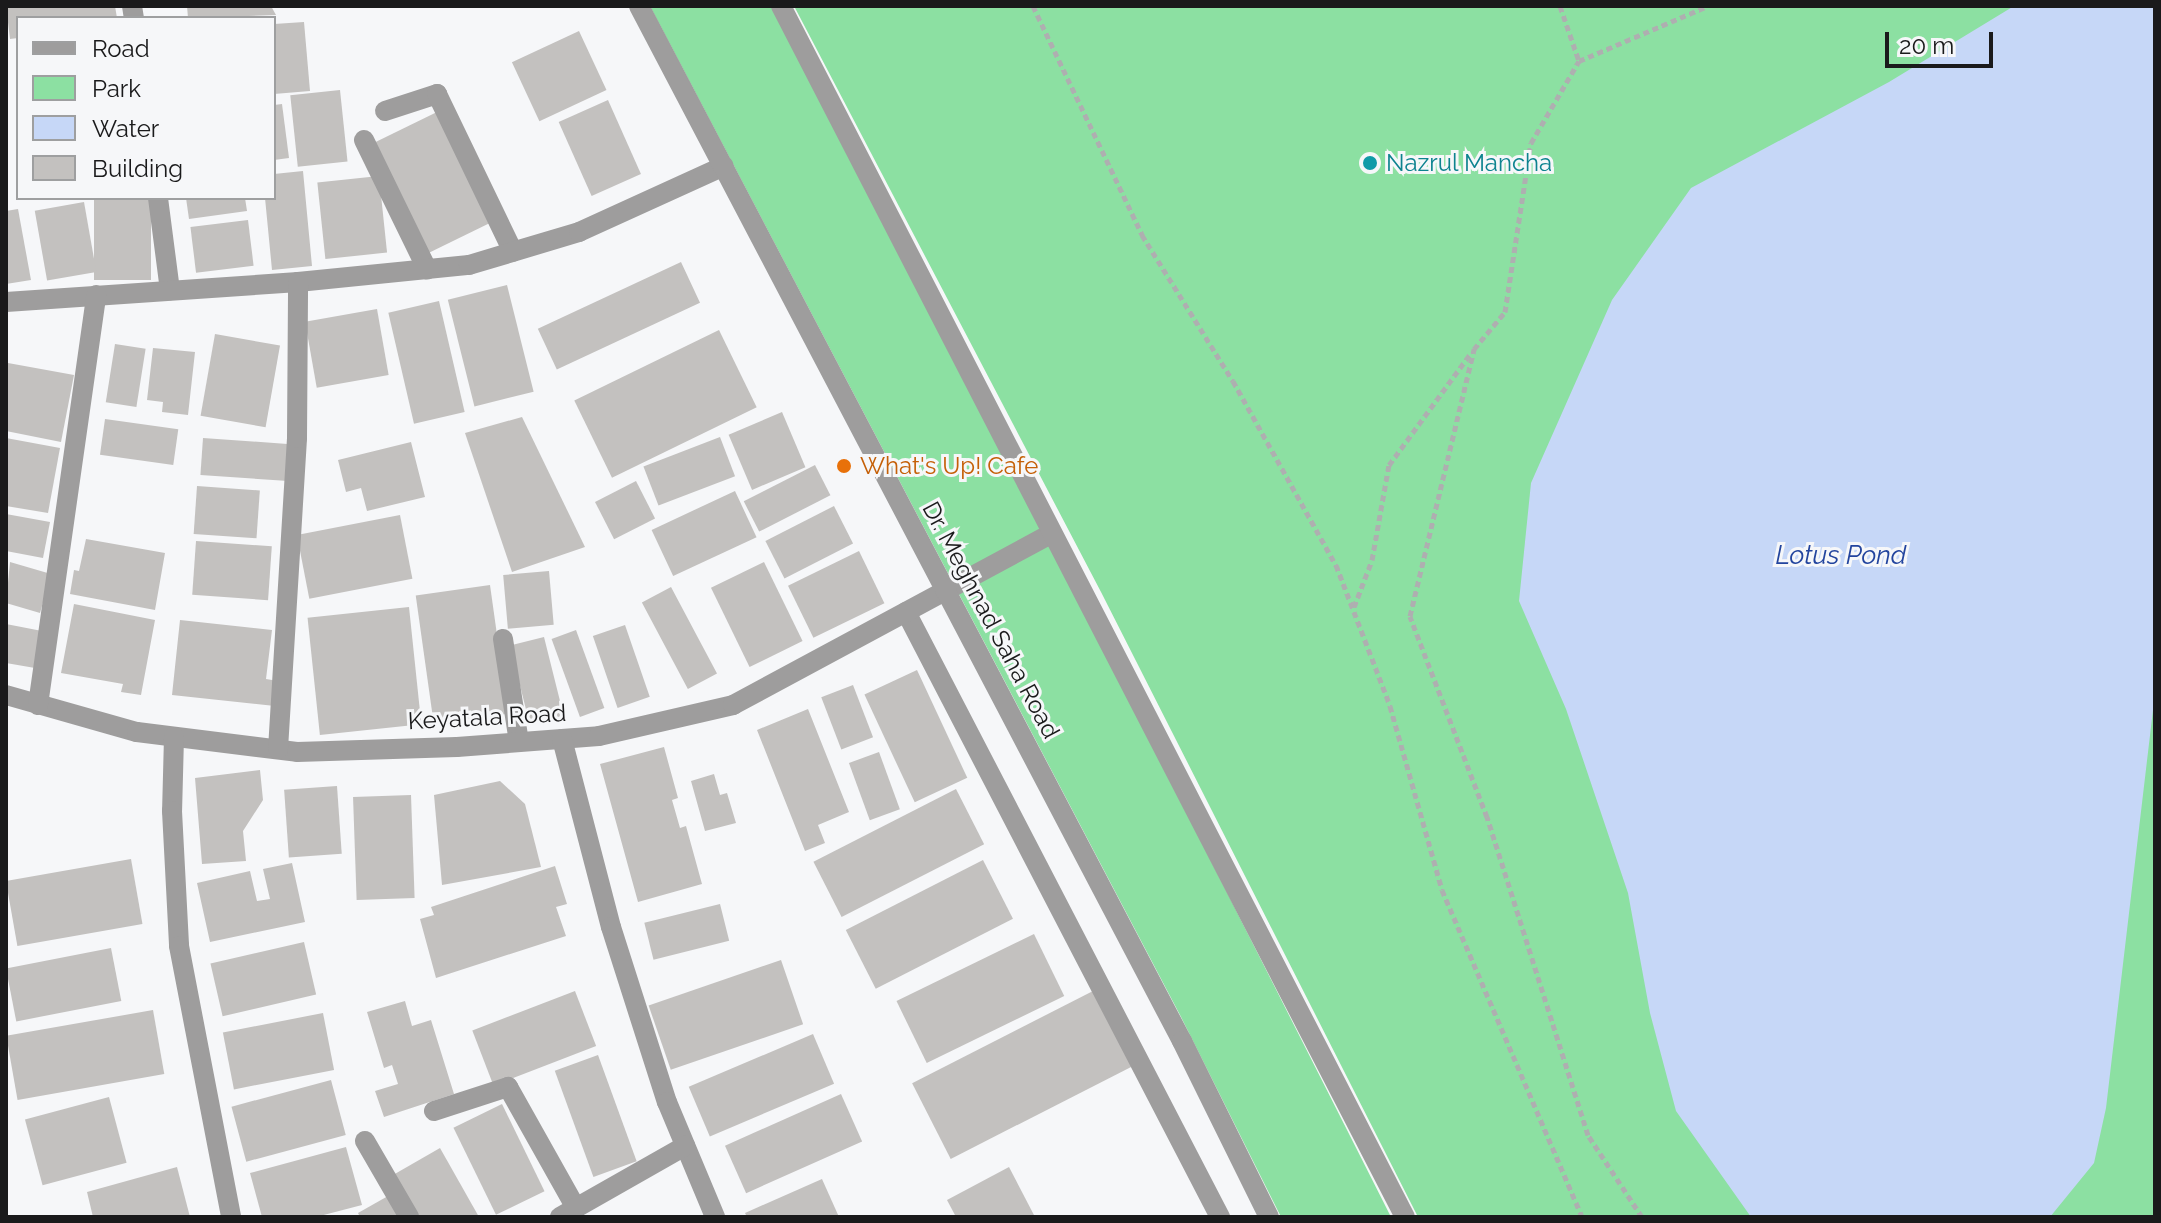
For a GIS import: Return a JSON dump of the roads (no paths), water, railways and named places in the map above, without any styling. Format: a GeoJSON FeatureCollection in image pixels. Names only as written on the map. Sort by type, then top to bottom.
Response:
{"type":"FeatureCollection","features":[{"type":"Feature","properties":{"kind":"street","name":"Dr. Meghnad Saha Road"},"geometry":{"type":"LineString","coordinates":[[639,6],[1182,1041],[1269,1217]]}},
{"type":"Feature","properties":{"kind":"street"},"geometry":{"type":"LineString","coordinates":[[781,6],[1405,1217]]}},
{"type":"Feature","properties":{"kind":"street"},"geometry":{"type":"LineString","coordinates":[[385,111],[437,94],[513,252]]}},
{"type":"Feature","properties":{"kind":"street"},"geometry":{"type":"LineString","coordinates":[[364,140],[427,269]]}},
{"type":"Feature","properties":{"kind":"street"},"geometry":{"type":"LineString","coordinates":[[6,302],[298,282],[469,265],[579,232],[724,166]]}},
{"type":"Feature","properties":{"kind":"street"},"geometry":{"type":"LineString","coordinates":[[158,200],[170,290]]}},
{"type":"Feature","properties":{"kind":"street"},"geometry":{"type":"LineString","coordinates":[[278,749],[297,453],[298,282]]}},
{"type":"Feature","properties":{"kind":"street"},"geometry":{"type":"LineString","coordinates":[[38,705],[96,295]]}},
{"type":"Feature","properties":{"kind":"street","name":"Keyatala Road"},"geometry":{"type":"LineString","coordinates":[[6,695],[137,732],[297,752],[599,736],[733,705],[1052,533]]}},
{"type":"Feature","properties":{"kind":"street"},"geometry":{"type":"LineString","coordinates":[[906,612],[1220,1217]]}},
{"type":"Feature","properties":{"kind":"street"},"geometry":{"type":"LineString","coordinates":[[503,639],[519,742]]}},
{"type":"Feature","properties":{"kind":"street"},"geometry":{"type":"LineString","coordinates":[[174,737],[172,811],[179,946],[231,1217]]}},
{"type":"Feature","properties":{"kind":"street"},"geometry":{"type":"LineString","coordinates":[[562,739],[611,927],[667,1102],[715,1217]]}},
{"type":"Feature","properties":{"kind":"street"},"geometry":{"type":"LineString","coordinates":[[434,1111],[508,1087],[568,1212],[685,1146]]}},
{"type":"Feature","properties":{"kind":"street"},"geometry":{"type":"LineString","coordinates":[[365,1141],[409,1217]]}},
{"type":"Feature","properties":{"kind":"water","name":"Lotus Pond"},"geometry":{"type":"Polygon","coordinates":[[[2014,6],[2155,6],[2155,693],[2106,1108],[2094,1163],[2050,1217],[1751,1217],[1676,1111],[1650,1013],[1628,893],[1566,709],[1519,601],[1531,483],[1612,300],[1691,188],[1889,82],[2014,6]]]}},
{"type":"Feature","properties":{"kind":"place","name":"Nazrul Mancha"},"geometry":{"type":"Point","coordinates":[1370,163]}},
{"type":"Feature","properties":{"kind":"place","name":"What's Up! Cafe"},"geometry":{"type":"Point","coordinates":[844,466]}}]}
